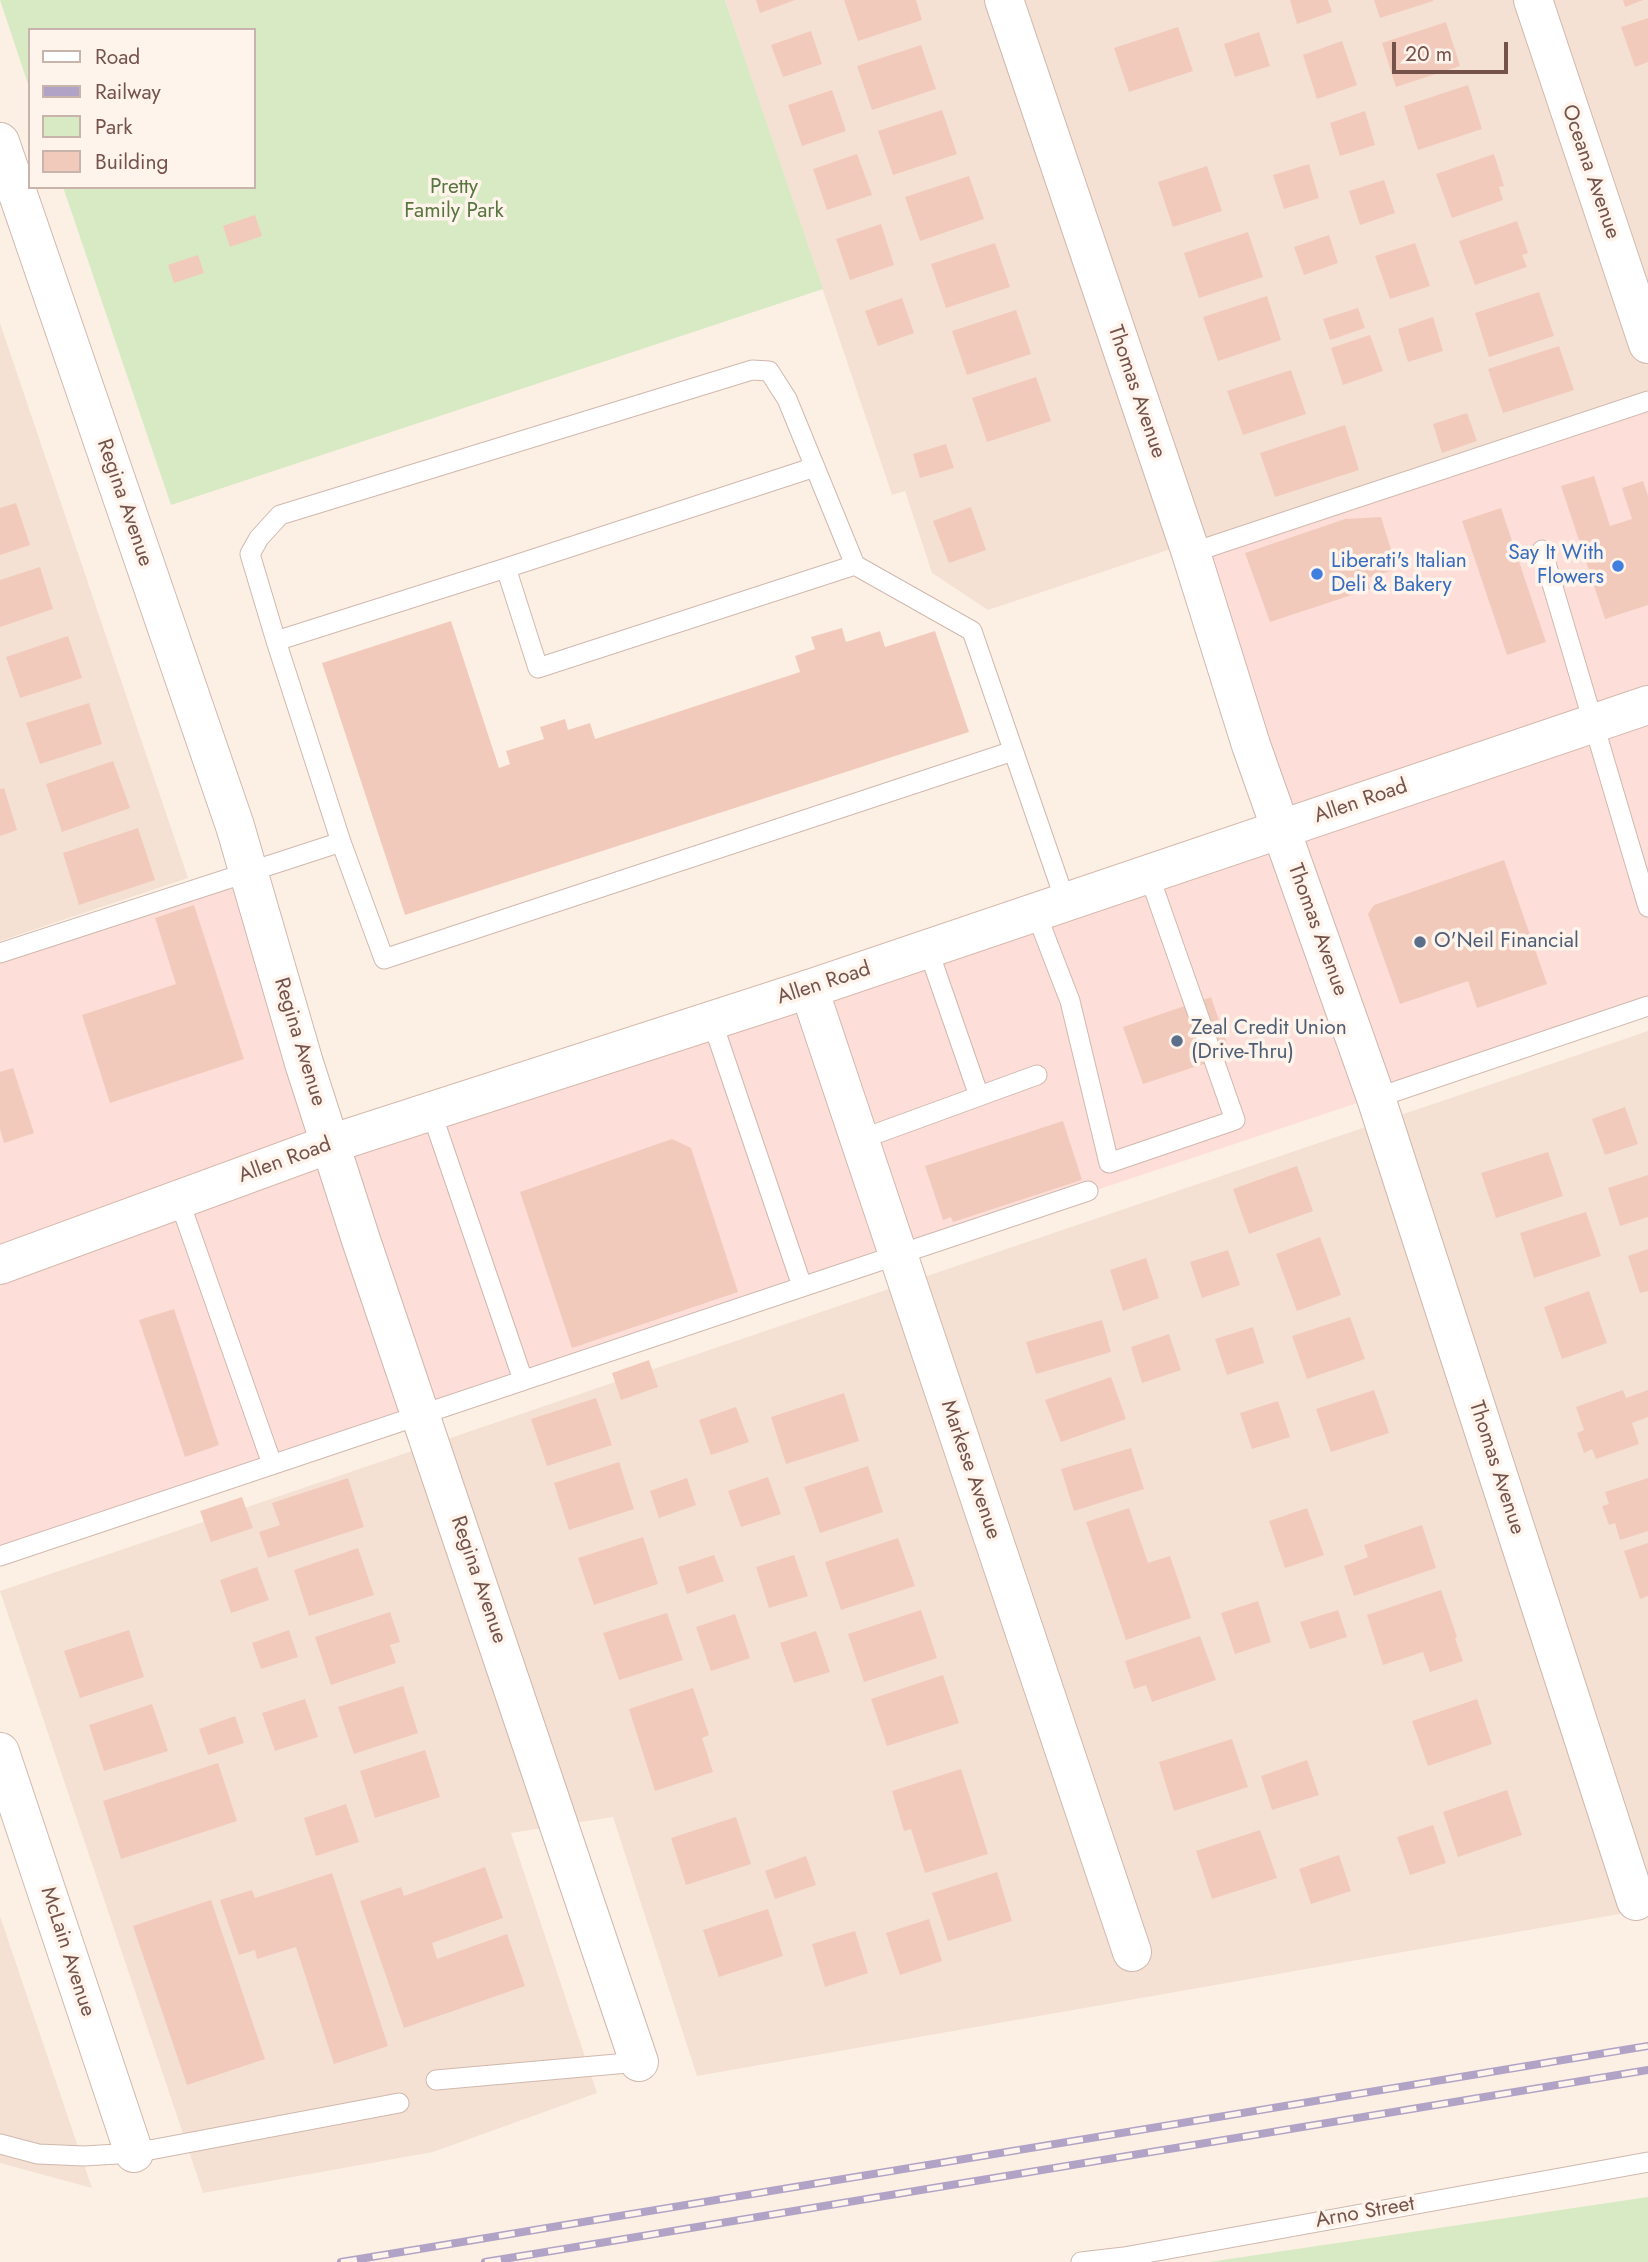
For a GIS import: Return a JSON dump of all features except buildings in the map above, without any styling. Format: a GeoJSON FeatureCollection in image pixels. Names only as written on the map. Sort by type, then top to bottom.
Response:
{"type":"FeatureCollection","features":[{"type":"Feature","properties":{"kind":"street","name":"Thomas Avenue"},"geometry":{"type":"LineString","coordinates":[[1004,0],[1191,553],[1280,829],[1377,1098],[1636,1901]]}},
{"type":"Feature","properties":{"kind":"street","name":"Oceana Avenue"},"geometry":{"type":"LineString","coordinates":[[1533,0],[1648,344]]}},
{"type":"Feature","properties":{"kind":"street","name":"Regina Avenue"},"geometry":{"type":"LineString","coordinates":[[0,142],[235,826],[304,1063],[639,2062]]}},
{"type":"Feature","properties":{"kind":"street","name":"Allen Road"},"geometry":{"type":"LineString","coordinates":[[0,1265],[331,1144],[809,989],[1648,705]]}},
{"type":"Feature","properties":{"kind":"street","name":"Markese Avenue"},"geometry":{"type":"LineString","coordinates":[[809,989],[1132,1952]]}},
{"type":"Feature","properties":{"kind":"street","name":"McLain Avenue"},"geometry":{"type":"LineString","coordinates":[[0,1752],[134,2152]]}},
{"type":"Feature","properties":{"kind":"lane"},"geometry":{"type":"LineString","coordinates":[[1013,751],[384,959],[341,842],[250,554],[259,538],[280,515],[752,370],[769,372],[787,399],[855,565],[972,631],[1013,751],[1109,1163],[1235,1120],[1149,875]]}},
{"type":"Feature","properties":{"kind":"lane"},"geometry":{"type":"LineString","coordinates":[[1191,553],[1648,401]]}},
{"type":"Feature","properties":{"kind":"lane"},"geometry":{"type":"LineString","coordinates":[[276,641],[815,467]]}},
{"type":"Feature","properties":{"kind":"lane"},"geometry":{"type":"LineString","coordinates":[[1542,551],[1648,907]]}},
{"type":"Feature","properties":{"kind":"lane"},"geometry":{"type":"LineString","coordinates":[[506,568],[538,668],[855,565]]}},
{"type":"Feature","properties":{"kind":"lane"},"geometry":{"type":"LineString","coordinates":[[0,953],[341,842]]}},
{"type":"Feature","properties":{"kind":"lane"},"geometry":{"type":"LineString","coordinates":[[928,949],[979,1096]]}},
{"type":"Feature","properties":{"kind":"lane"},"geometry":{"type":"LineString","coordinates":[[1377,1098],[1648,1006]]}},
{"type":"Feature","properties":{"kind":"lane"},"geometry":{"type":"LineString","coordinates":[[712,1021],[802,1286]]}},
{"type":"Feature","properties":{"kind":"lane"},"geometry":{"type":"LineString","coordinates":[[859,1140],[1037,1075]]}},
{"type":"Feature","properties":{"kind":"lane"},"geometry":{"type":"LineString","coordinates":[[432,1111],[523,1380]]}},
{"type":"Feature","properties":{"kind":"lane"},"geometry":{"type":"LineString","coordinates":[[0,1556],[1088,1191]]}},
{"type":"Feature","properties":{"kind":"lane"},"geometry":{"type":"LineString","coordinates":[[178,1200],[272,1464]]}},
{"type":"Feature","properties":{"kind":"lane"},"geometry":{"type":"LineString","coordinates":[[436,2080],[639,2062]]}},
{"type":"Feature","properties":{"kind":"lane"},"geometry":{"type":"LineString","coordinates":[[0,2144],[38,2154],[84,2156],[134,2152],[399,2103]]}},
{"type":"Feature","properties":{"kind":"lane","name":"Arno Street"},"geometry":{"type":"LineString","coordinates":[[1081,2262],[1121,2259],[1648,2162]]}},
{"type":"Feature","properties":{"kind":"shaded area"},"geometry":{"type":"Polygon","coordinates":[[[725,0],[1648,0],[1648,390],[988,610],[932,573],[905,491],[892,495],[725,0]]]}},
{"type":"Feature","properties":{"kind":"shaded area"},"geometry":{"type":"Polygon","coordinates":[[[0,323],[188,878],[0,941],[0,323]]]}},
{"type":"Feature","properties":{"kind":"shaded area"},"geometry":{"type":"Polygon","coordinates":[[[1648,401],[1648,1006],[0,1556],[0,954],[248,872],[330,1144],[1280,829],[1191,553],[1648,401]]]}},
{"type":"Feature","properties":{"kind":"shaded area"},"geometry":{"type":"Polygon","coordinates":[[[1648,1031],[1648,1909],[697,2076],[613,1817],[511,1833],[597,2093],[433,2152],[203,2193],[0,1591],[1648,1031]]]}},
{"type":"Feature","properties":{"kind":"shaded area"},"geometry":{"type":"Polygon","coordinates":[[[0,1916],[92,2188],[0,2163],[0,1916]]]}},
{"type":"Feature","properties":{"kind":"green space","name":"Pretty Family Park"},"geometry":{"type":"Polygon","coordinates":[[[0,0],[725,0],[823,289],[171,505],[64,189],[256,189],[256,28],[28,28],[28,84],[0,0]]]}},
{"type":"Feature","properties":{"kind":"green space"},"geometry":{"type":"Polygon","coordinates":[[[1648,2197],[1648,2262],[1209,2262],[1648,2197]]]}},
{"type":"Feature","properties":{"kind":"railway"},"geometry":{"type":"LineString","coordinates":[[341,2262],[1648,2046]]}},
{"type":"Feature","properties":{"kind":"railway"},"geometry":{"type":"LineString","coordinates":[[485,2262],[1648,2070]]}},
{"type":"Feature","properties":{"kind":"place","name":"Say It With Flowers"},"geometry":{"type":"Point","coordinates":[1618,566]}},
{"type":"Feature","properties":{"kind":"place","name":"Liberati's Italian Deli & Bakery"},"geometry":{"type":"Point","coordinates":[1317,574]}},
{"type":"Feature","properties":{"kind":"place","name":"O'Neil Financial"},"geometry":{"type":"Point","coordinates":[1420,942]}},
{"type":"Feature","properties":{"kind":"place","name":"Zeal Credit Union (Drive-Thru)"},"geometry":{"type":"Point","coordinates":[1177,1041]}}]}
